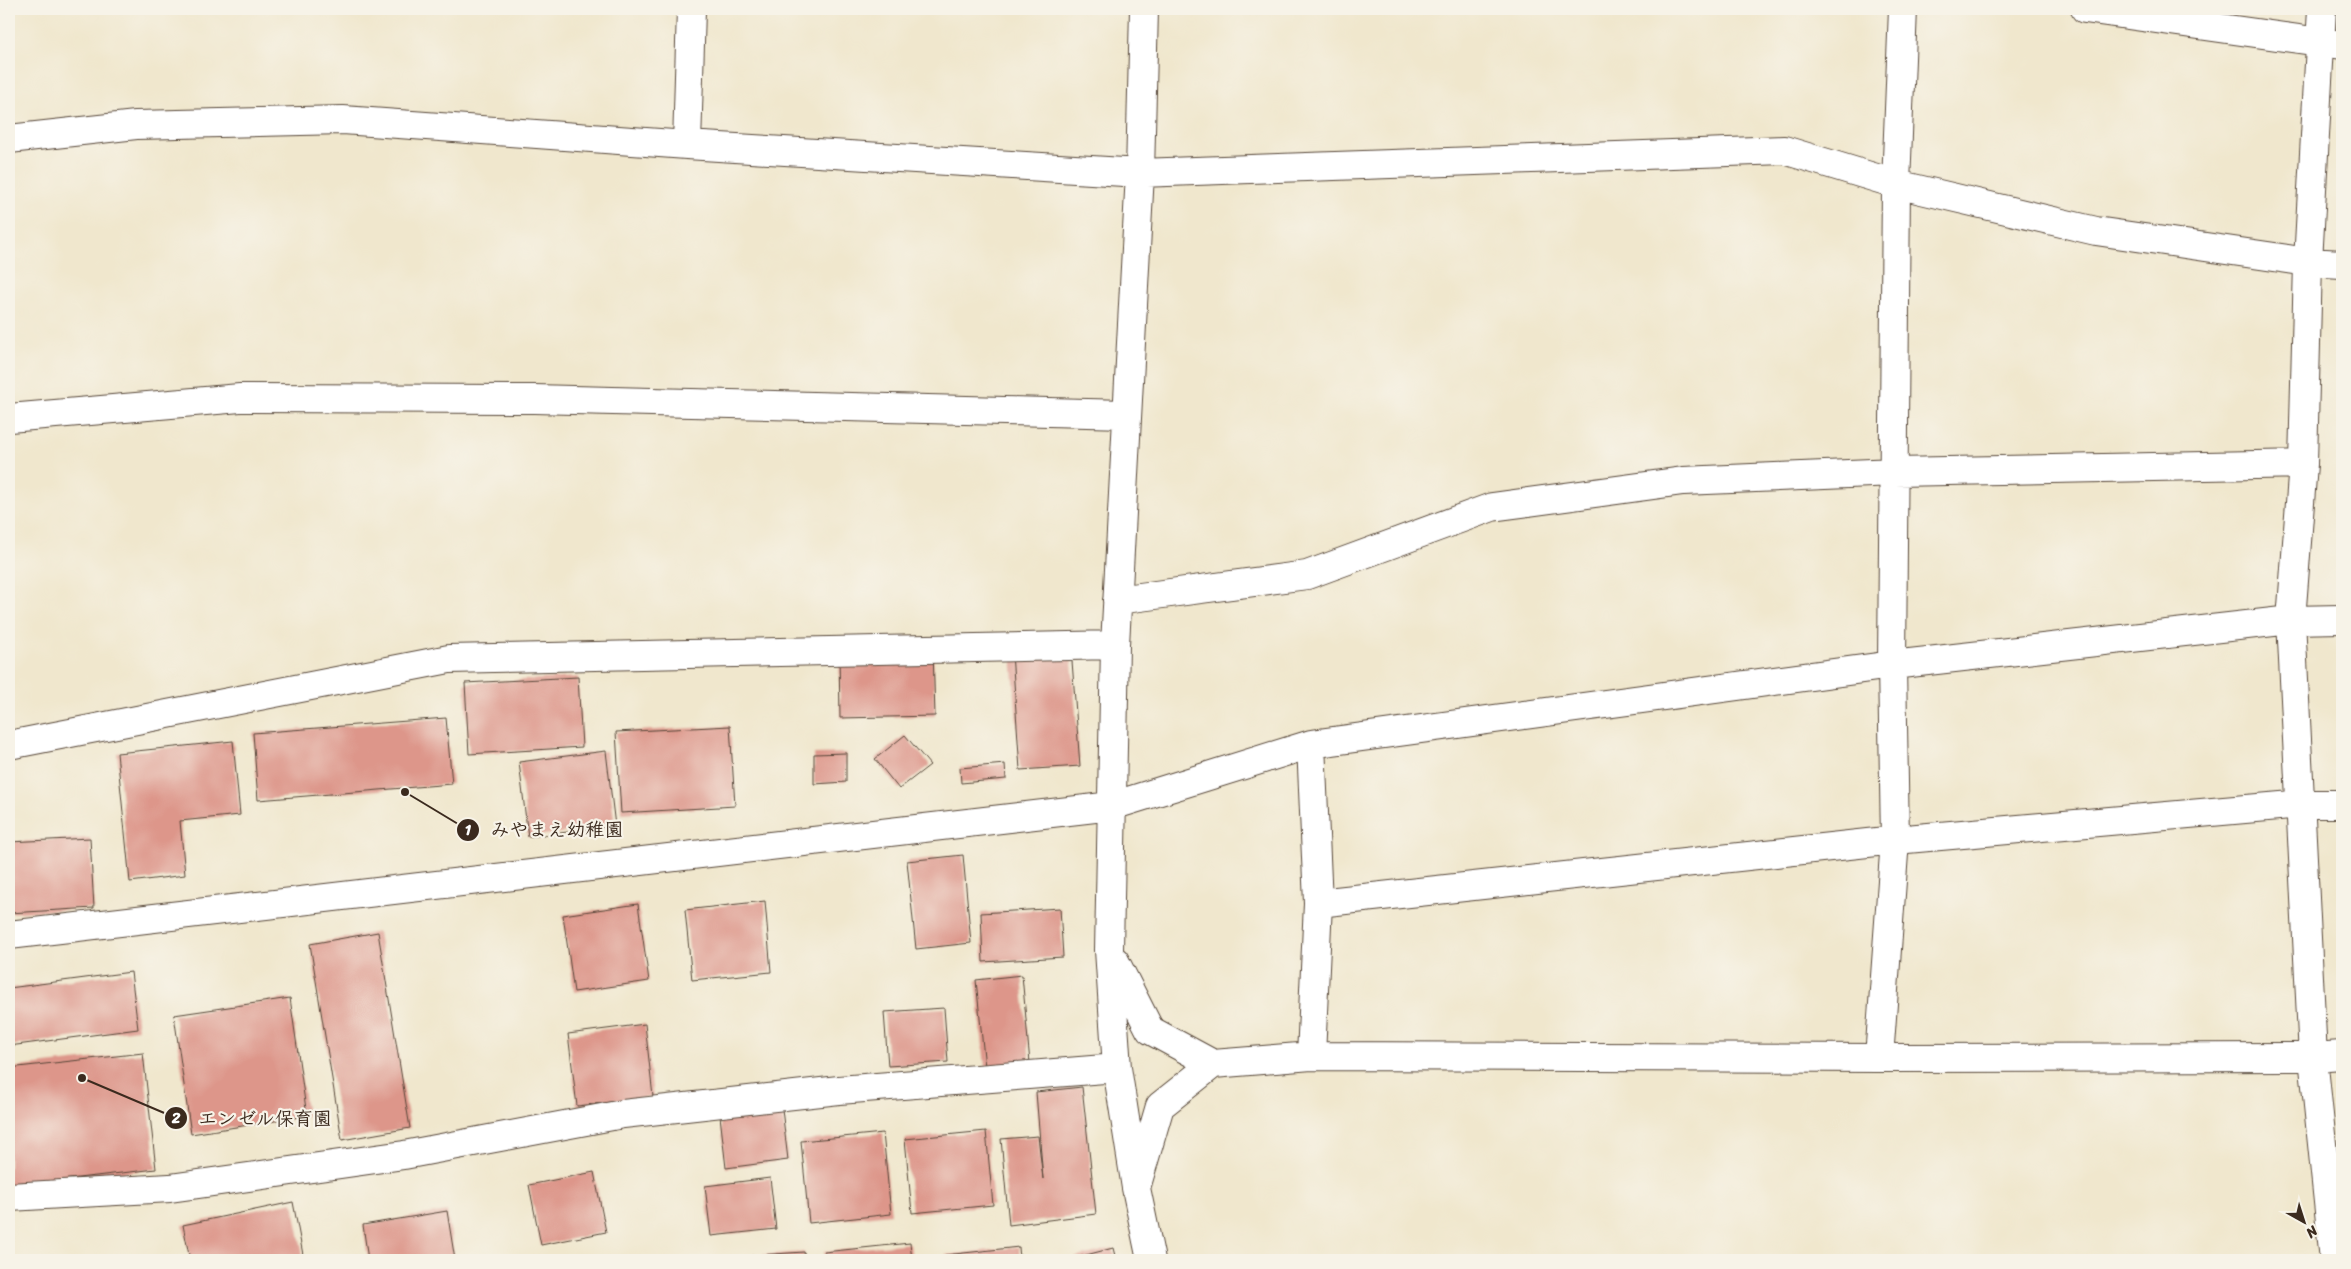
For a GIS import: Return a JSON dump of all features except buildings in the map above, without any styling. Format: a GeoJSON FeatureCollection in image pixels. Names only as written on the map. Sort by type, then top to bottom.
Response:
{"type":"FeatureCollection","features":[{"type":"Feature","properties":{"kind":"street"},"geometry":{"type":"LineString","coordinates":[[687,146],[691,9]]}},
{"type":"Feature","properties":{"kind":"street"},"geometry":{"type":"LineString","coordinates":[[1144,9],[1140,173],[1115,645],[1109,950],[1117,1068],[1136,1188],[1151,1260]]}},
{"type":"Feature","properties":{"kind":"street"},"geometry":{"type":"LineString","coordinates":[[1879,1058],[1894,840],[1892,665],[1896,472],[1896,184],[1903,9]]}},
{"type":"Feature","properties":{"kind":"street"},"geometry":{"type":"LineString","coordinates":[[2084,9],[2331,44]]}},
{"type":"Feature","properties":{"kind":"street"},"geometry":{"type":"LineString","coordinates":[[2322,9],[2331,44],[2308,262],[2303,464],[2291,620],[2314,1057],[2336,1257]]}},
{"type":"Feature","properties":{"kind":"street"},"geometry":{"type":"LineString","coordinates":[[9,139],[136,125],[343,120],[687,146],[1140,173],[1784,150],[1896,184],[2096,231],[2308,262],[2342,264]]}},
{"type":"Feature","properties":{"kind":"street"},"geometry":{"type":"LineString","coordinates":[[9,418],[240,398],[534,399],[1126,414]]}},
{"type":"Feature","properties":{"kind":"street"},"geometry":{"type":"LineString","coordinates":[[1117,600],[1307,575],[1492,507],[1683,480],[1896,472],[2303,464]]}},
{"type":"Feature","properties":{"kind":"street"},"geometry":{"type":"LineString","coordinates":[[9,935],[1112,806],[1310,744],[1892,665],[2291,620],[2342,619]]}},
{"type":"Feature","properties":{"kind":"street"},"geometry":{"type":"LineString","coordinates":[[9,744],[449,659],[1115,645]]}},
{"type":"Feature","properties":{"kind":"street"},"geometry":{"type":"LineString","coordinates":[[1310,744],[1318,903],[1311,1056]]}},
{"type":"Feature","properties":{"kind":"street"},"geometry":{"type":"LineString","coordinates":[[1318,903],[1894,840],[2302,804],[2342,804]]}},
{"type":"Feature","properties":{"kind":"street"},"geometry":{"type":"LineString","coordinates":[[1109,950],[1150,1030],[1213,1064],[1311,1056],[1879,1058],[2314,1057],[2342,1055]]}},
{"type":"Feature","properties":{"kind":"street"},"geometry":{"type":"LineString","coordinates":[[1136,1188],[1160,1106],[1213,1064]]}},
{"type":"Feature","properties":{"kind":"street"},"geometry":{"type":"LineString","coordinates":[[9,1197],[170,1188],[404,1155],[623,1114],[839,1090],[1117,1068]]}},
{"type":"Feature","properties":{"kind":"place","name":"みやまえ幼稚園"},"geometry":{"type":"Point","coordinates":[405,792]}},
{"type":"Feature","properties":{"kind":"place","name":"エンゼル保育園"},"geometry":{"type":"Point","coordinates":[82,1078]}}]}
